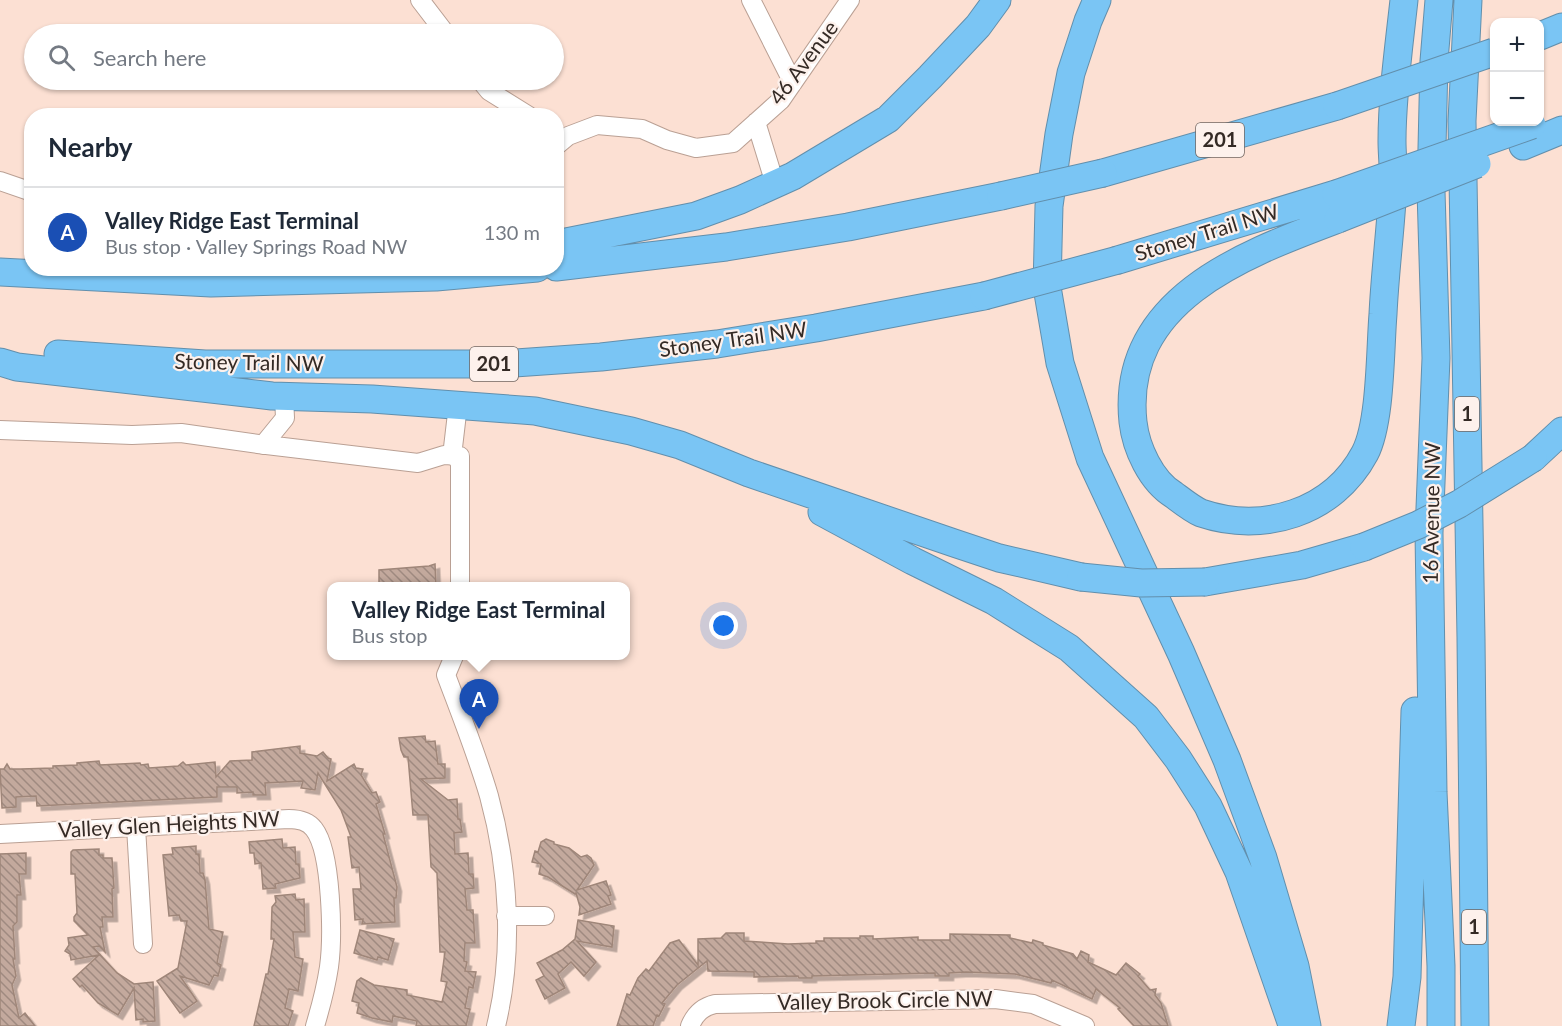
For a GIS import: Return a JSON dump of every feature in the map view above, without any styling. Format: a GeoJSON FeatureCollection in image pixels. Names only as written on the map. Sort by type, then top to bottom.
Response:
{"type":"FeatureCollection","features":[{"type":"Feature","properties":{"kind":"highway"},"geometry":{"type":"LineString","coordinates":[[930,77],[980,0]]}},
{"type":"Feature","properties":{"kind":"highway"},"geometry":{"type":"LineString","coordinates":[[564,241],[696,216],[740,200],[822,159],[888,119],[978,26],[996,0]]}},
{"type":"Feature","properties":{"kind":"highway"},"geometry":{"type":"LineString","coordinates":[[1097,0],[1071,73],[1059,134],[1049,206],[1047,286],[1060,363],[1090,458],[1181,653],[1231,771],[1263,858],[1295,966],[1308,1026]]}},
{"type":"Feature","properties":{"kind":"highway"},"geometry":{"type":"LineString","coordinates":[[1404,0],[1392,139],[1393,182],[1378,381],[1374,422],[1366,452],[1345,482],[1310,509],[1271,521],[1236,520],[1200,512],[1169,492],[1147,465],[1135,440],[1131,401],[1136,372],[1147,342],[1165,316],[1187,294],[1216,272],[1337,207],[1528,136],[1562,130]]}},
{"type":"Feature","properties":{"kind":"highway","name":"16 Avenue NW"},"geometry":{"type":"LineString","coordinates":[[1439,0],[1434,61],[1431,191],[1436,358],[1429,533],[1433,792],[1441,966],[1441,1026]]}},
{"type":"Feature","properties":{"kind":"highway","name":"16 Avenue NW"},"geometry":{"type":"LineString","coordinates":[[1468,0],[1462,121],[1472,638],[1475,1026]]}},
{"type":"Feature","properties":{"kind":"highway"},"geometry":{"type":"LineString","coordinates":[[1544,34],[1562,27]]}},
{"type":"Feature","properties":{"kind":"highway","name":"201"},"geometry":{"type":"LineString","coordinates":[[564,266],[675,254],[781,238],[1001,196],[1103,172],[1337,106],[1490,53]]}},
{"type":"Feature","properties":{"kind":"highway","name":"201"},"geometry":{"type":"LineString","coordinates":[[1528,136],[1562,112]]}},
{"type":"Feature","properties":{"kind":"highway","name":"Stoney Trail NW"},"geometry":{"type":"LineString","coordinates":[[0,348],[205,364],[502,364],[601,357],[717,344],[984,297],[1118,260],[1337,207],[1444,157],[1528,136]]}},
{"type":"Feature","properties":{"kind":"highway"},"geometry":{"type":"LineString","coordinates":[[0,272],[24,273]]}},
{"type":"Feature","properties":{"kind":"highway"},"geometry":{"type":"LineString","coordinates":[[77,276],[211,283],[447,276]]}},
{"type":"Feature","properties":{"kind":"highway"},"geometry":{"type":"LineString","coordinates":[[211,283],[254,276]]}},
{"type":"Feature","properties":{"kind":"highway"},"geometry":{"type":"LineString","coordinates":[[0,362],[17,367],[284,396],[535,411],[631,431],[680,445],[749,473],[999,558],[1081,577],[1142,583],[1205,582],[1302,565],[1364,547],[1418,525],[1459,504],[1533,458],[1562,430]]}},
{"type":"Feature","properties":{"kind":"highway"},"geometry":{"type":"LineString","coordinates":[[749,473],[913,561],[994,601],[1069,648],[1146,717],[1178,759],[1213,816],[1239,872],[1293,1026]]}},
{"type":"Feature","properties":{"kind":"highway"},"geometry":{"type":"LineString","coordinates":[[1401,1026],[1407,978],[1417,656],[1430,606]]}},
{"type":"Feature","properties":{"kind":"street"},"geometry":{"type":"LineString","coordinates":[[420,0],[438,24]]}},
{"type":"Feature","properties":{"kind":"street"},"geometry":{"type":"LineString","coordinates":[[751,0],[793,83]]}},
{"type":"Feature","properties":{"kind":"street","name":"46 Avenue"},"geometry":{"type":"LineString","coordinates":[[564,137],[597,125],[642,129],[667,140],[696,148],[733,143],[781,100],[850,0]]}},
{"type":"Feature","properties":{"kind":"street"},"geometry":{"type":"LineString","coordinates":[[488,90],[516,108]]}},
{"type":"Feature","properties":{"kind":"street"},"geometry":{"type":"LineString","coordinates":[[756,122],[775,184]]}},
{"type":"Feature","properties":{"kind":"street"},"geometry":{"type":"LineString","coordinates":[[0,181],[24,189]]}},
{"type":"Feature","properties":{"kind":"street"},"geometry":{"type":"LineString","coordinates":[[263,445],[285,418],[284,396]]}},
{"type":"Feature","properties":{"kind":"street"},"geometry":{"type":"LineString","coordinates":[[452,456],[458,405]]}},
{"type":"Feature","properties":{"kind":"street"},"geometry":{"type":"LineString","coordinates":[[0,430],[132,435],[181,433],[418,463],[444,455],[460,456],[459,582]]}},
{"type":"Feature","properties":{"kind":"street"},"geometry":{"type":"LineString","coordinates":[[452,660],[446,675],[492,810],[502,862],[506,916],[503,989],[496,1026]]}},
{"type":"Feature","properties":{"kind":"street","name":"Valley Glen Heights NW"},"geometry":{"type":"LineString","coordinates":[[0,834],[289,819],[305,822],[315,829],[327,871],[331,930],[327,979],[315,1026]]}},
{"type":"Feature","properties":{"kind":"street"},"geometry":{"type":"LineString","coordinates":[[136,827],[143,944]]}},
{"type":"Feature","properties":{"kind":"street"},"geometry":{"type":"LineString","coordinates":[[506,916],[545,916]]}},
{"type":"Feature","properties":{"kind":"street","name":"Valley Brook Circle NW"},"geometry":{"type":"LineString","coordinates":[[690,1026],[698,1012],[715,1004],[984,999],[1033,1004],[1085,1026]]}},
{"type":"Feature","properties":{"kind":"building"},"geometry":{"type":"Polygon","coordinates":[[[435,564],[436,582],[379,582],[379,570],[435,564]]]}},
{"type":"Feature","properties":{"kind":"building"},"geometry":{"type":"Polygon","coordinates":[[[425,736],[426,742],[435,741],[438,764],[445,764],[445,778],[421,779],[448,800],[457,799],[458,819],[460,819],[462,832],[454,833],[455,854],[468,853],[469,874],[473,874],[474,888],[465,889],[467,910],[473,910],[475,943],[465,943],[464,961],[467,962],[465,971],[476,972],[473,988],[469,987],[465,1008],[470,1009],[466,1026],[416,1026],[417,1021],[393,1016],[392,1022],[372,1018],[357,1013],[359,1003],[352,1001],[357,981],[361,978],[374,985],[407,990],[407,995],[442,1002],[447,982],[441,981],[445,952],[440,952],[437,873],[431,867],[428,815],[413,815],[408,757],[404,757],[399,738],[425,736]]]}},
{"type":"Feature","properties":{"kind":"building"},"geometry":{"type":"Polygon","coordinates":[[[300,746],[300,753],[317,756],[323,752],[331,759],[327,781],[354,764],[356,768],[363,769],[361,775],[372,793],[376,792],[380,802],[376,804],[397,887],[396,898],[394,898],[395,922],[362,924],[363,919],[355,920],[353,889],[361,889],[359,867],[352,868],[348,837],[351,837],[341,810],[318,773],[315,790],[301,788],[303,781],[265,783],[266,795],[253,795],[253,792],[237,793],[237,787],[217,787],[217,797],[37,806],[36,796],[16,797],[16,807],[2,808],[0,769],[4,769],[7,764],[10,769],[53,768],[53,766],[99,761],[100,765],[148,764],[149,768],[178,766],[183,762],[186,765],[215,762],[216,777],[230,761],[252,760],[252,752],[300,746]]]}},
{"type":"Feature","properties":{"kind":"building"},"geometry":{"type":"Polygon","coordinates":[[[282,839],[283,848],[295,847],[300,878],[275,884],[276,888],[263,889],[261,863],[255,864],[254,853],[250,853],[249,842],[282,839]]]}},
{"type":"Feature","properties":{"kind":"building"},"geometry":{"type":"Polygon","coordinates":[[[546,839],[569,848],[581,857],[587,855],[591,858],[594,865],[577,890],[606,881],[611,895],[608,896],[611,904],[579,915],[580,907],[576,893],[539,874],[541,864],[532,862],[535,851],[538,852],[541,842],[546,839]]]}},
{"type":"Feature","properties":{"kind":"building"},"geometry":{"type":"Polygon","coordinates":[[[196,846],[200,873],[203,873],[205,880],[209,929],[223,932],[217,963],[221,965],[218,976],[214,975],[209,985],[180,976],[197,1001],[180,1013],[157,981],[178,968],[187,921],[181,921],[179,915],[169,916],[163,855],[173,854],[172,848],[196,846]]]}},
{"type":"Feature","properties":{"kind":"building"},"geometry":{"type":"Polygon","coordinates":[[[99,849],[99,855],[103,855],[103,858],[112,858],[113,917],[102,917],[103,927],[100,927],[105,952],[99,946],[93,947],[117,973],[134,984],[153,982],[155,1021],[136,1020],[134,988],[118,1015],[98,1003],[82,985],[80,987],[73,979],[99,955],[71,960],[70,954],[65,951],[69,945],[68,938],[88,935],[74,921],[77,913],[75,874],[71,874],[71,852],[99,849]]]}},
{"type":"Feature","properties":{"kind":"building"},"geometry":{"type":"Polygon","coordinates":[[[26,853],[26,874],[19,874],[21,895],[17,895],[17,922],[13,926],[15,959],[13,959],[16,976],[12,985],[19,1018],[25,1013],[35,1026],[0,1026],[0,854],[26,853]]]}},
{"type":"Feature","properties":{"kind":"building"},"geometry":{"type":"Polygon","coordinates":[[[295,894],[296,900],[304,899],[305,932],[293,932],[295,957],[303,959],[298,991],[289,989],[285,1008],[293,1011],[288,1026],[254,1026],[266,974],[268,974],[274,939],[271,939],[272,907],[276,902],[275,896],[295,894]]]}},
{"type":"Feature","properties":{"kind":"building"},"geometry":{"type":"Polygon","coordinates":[[[578,920],[614,926],[612,947],[577,941],[596,962],[584,976],[571,962],[558,974],[565,988],[545,999],[536,980],[544,976],[537,963],[562,950],[575,939],[578,920]]]}},
{"type":"Feature","properties":{"kind":"building"},"geometry":{"type":"Polygon","coordinates":[[[360,930],[394,939],[388,960],[378,957],[377,960],[354,953],[360,930]]]}},
{"type":"Feature","properties":{"kind":"building"},"geometry":{"type":"Polygon","coordinates":[[[726,933],[744,933],[744,941],[788,944],[816,943],[816,941],[824,941],[824,938],[860,938],[860,936],[873,936],[873,939],[918,937],[918,940],[950,940],[950,934],[1010,935],[1010,938],[1043,943],[1043,945],[1073,954],[1077,959],[1081,951],[1089,955],[1088,962],[1116,975],[1126,963],[1140,974],[1138,976],[1150,990],[1156,989],[1155,995],[1161,1003],[1168,1026],[1134,1026],[1118,1009],[1120,1008],[1096,989],[1092,999],[1052,980],[1051,983],[1015,974],[966,972],[949,973],[949,976],[935,976],[935,973],[812,976],[812,978],[754,977],[754,972],[708,971],[707,961],[677,985],[662,1003],[665,1004],[653,1026],[617,1026],[627,994],[630,995],[638,978],[646,969],[649,971],[670,943],[679,940],[698,965],[698,939],[721,938],[726,933]]]}},
{"type":"Feature","properties":{"kind":"place","name":"Valley Ridge East Terminal"},"geometry":{"type":"Point","coordinates":[479,729]}}]}
